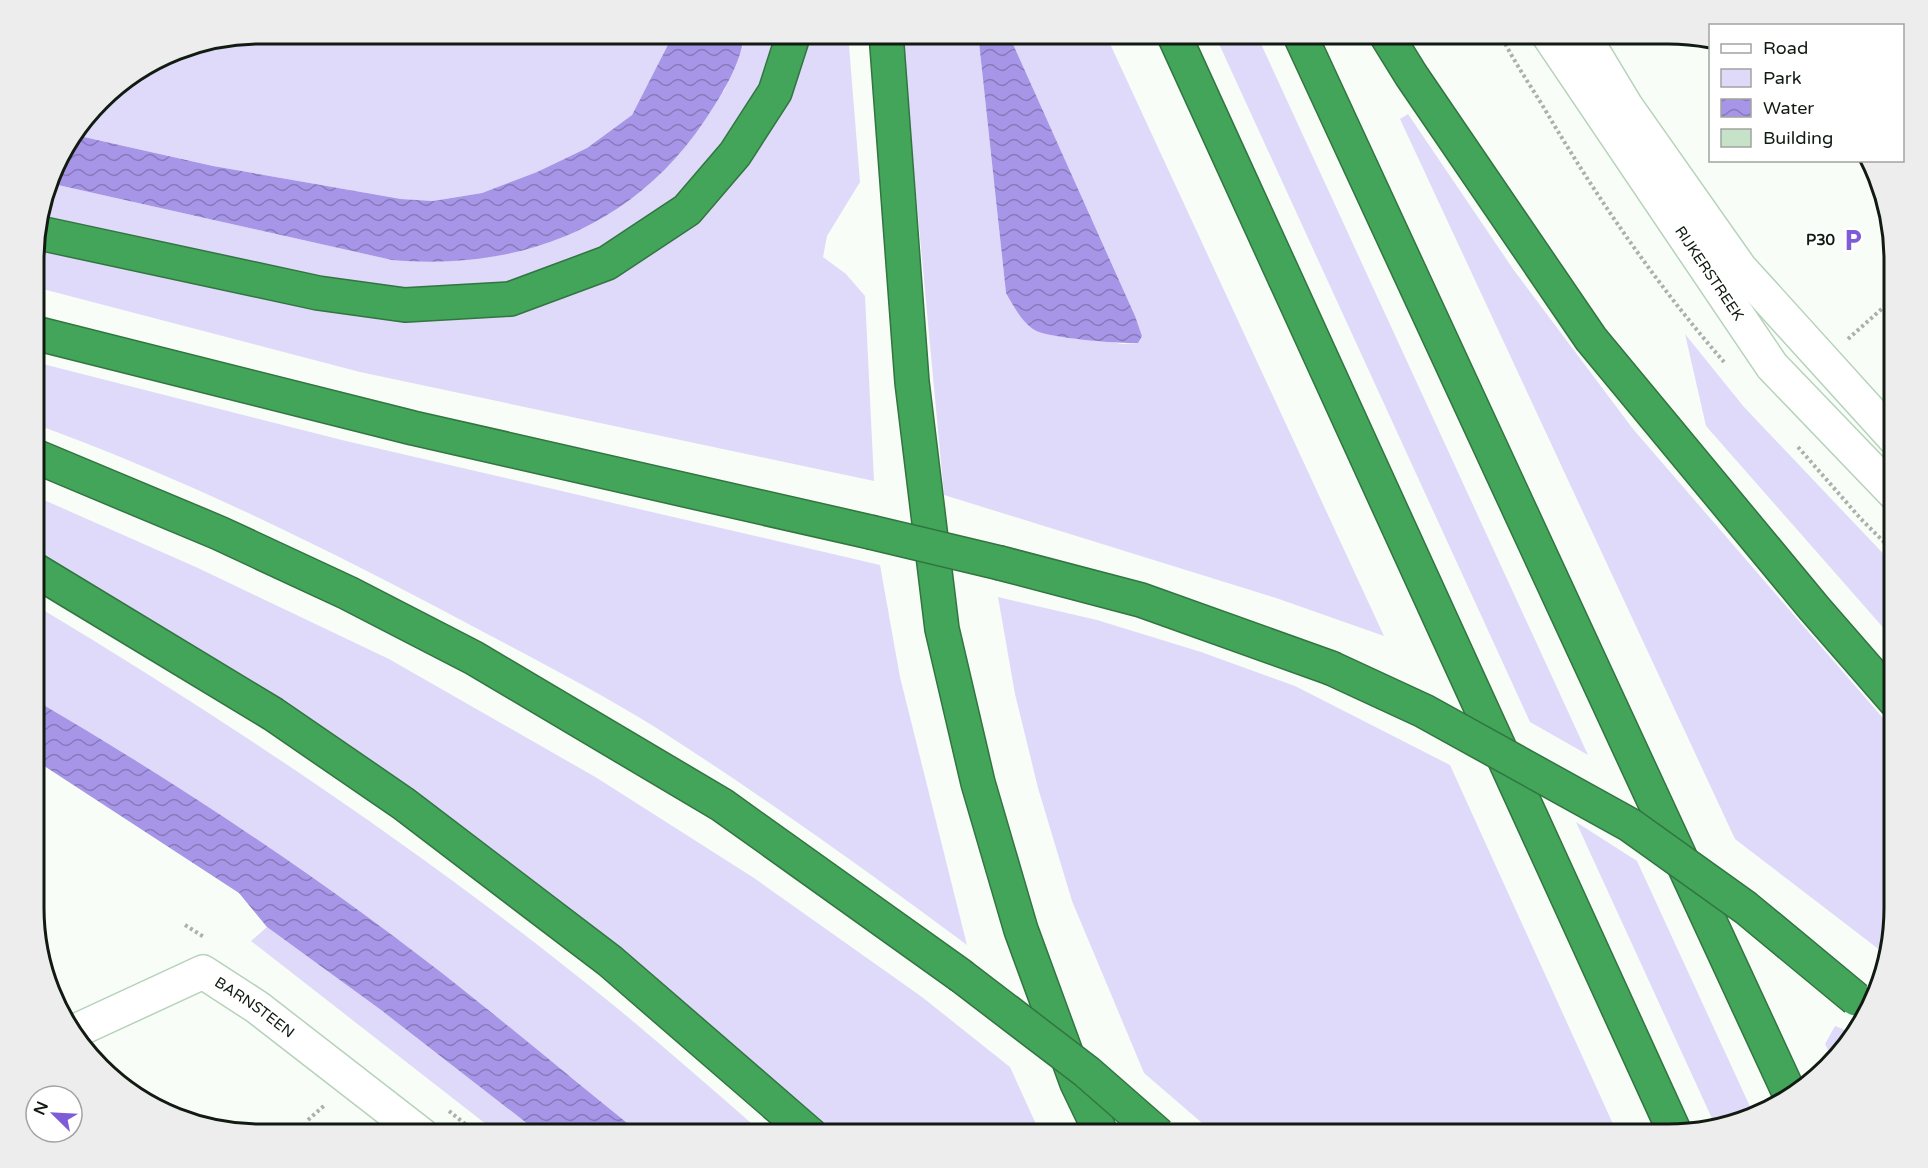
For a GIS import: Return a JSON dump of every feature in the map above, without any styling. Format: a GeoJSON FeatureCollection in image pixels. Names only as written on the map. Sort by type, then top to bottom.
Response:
{"type":"FeatureCollection","features":[{"type":"Feature","properties":{"kind":"highway"},"geometry":{"type":"LineString","coordinates":[[45,234],[318,293],[405,305],[510,299],[607,263],[687,210],[735,154],[775,92],[790,44]]}},
{"type":"Feature","properties":{"kind":"highway"},"geometry":{"type":"LineString","coordinates":[[887,44],[912,382],[942,629],[978,783],[1021,930],[1077,1083],[1097,1124]]}},
{"type":"Feature","properties":{"kind":"highway"},"geometry":{"type":"LineString","coordinates":[[1178,44],[1671,1124]]}},
{"type":"Feature","properties":{"kind":"highway"},"geometry":{"type":"LineString","coordinates":[[1304,44],[1787,1089]]}},
{"type":"Feature","properties":{"kind":"highway"},"geometry":{"type":"LineString","coordinates":[[1392,44],[1591,339],[1884,689]]}},
{"type":"Feature","properties":{"kind":"highway"},"geometry":{"type":"LineString","coordinates":[[44,335],[413,428],[1000,563],[1141,600],[1331,668],[1424,711],[1630,825],[1746,908],[1862,1004]]}},
{"type":"Feature","properties":{"kind":"highway"},"geometry":{"type":"LineString","coordinates":[[44,460],[348,592],[474,658],[722,805],[960,975],[1087,1072],[1146,1124]]}},
{"type":"Feature","properties":{"kind":"highway"},"geometry":{"type":"LineString","coordinates":[[44,575],[273,714],[404,804],[610,961],[798,1124]]}},
{"type":"Feature","properties":{"kind":"street","name":"RIJKERSTREEK"},"geometry":{"type":"LineString","coordinates":[[1553,44],[1772,366],[1884,484]]}},
{"type":"Feature","properties":{"kind":"street","name":"RIJKERSTREEK"},"geometry":{"type":"LineString","coordinates":[[1589,44],[1626,106],[1740,268],[1884,427]]}},
{"type":"Feature","properties":{"kind":"street","name":"BARNSTEEN"},"geometry":{"type":"LineString","coordinates":[[80,1029],[203,972],[257,1007],[408,1124]]}},
{"type":"Feature","properties":{"kind":"green space"},"geometry":{"type":"Polygon","coordinates":[[[668,44],[632,115],[587,148],[537,172],[482,193],[433,201],[401,199],[213,166],[82,137],[97,117],[117,97],[152,72],[190,55],[231,45],[668,44]]]}},
{"type":"Feature","properties":{"kind":"green space"},"geometry":{"type":"Polygon","coordinates":[[[743,44],[777,44],[762,87],[726,146],[675,203],[602,254],[506,286],[406,292],[321,283],[47,221],[57,185],[392,260],[724,91],[743,44]]]}},
{"type":"Feature","properties":{"kind":"green space"},"geometry":{"type":"Polygon","coordinates":[[[800,44],[849,44],[860,182],[827,236],[823,257],[846,274],[865,296],[874,481],[360,372],[44,289],[44,243],[412,316],[693,218],[800,44]]]}},
{"type":"Feature","properties":{"kind":"green space"},"geometry":{"type":"Polygon","coordinates":[[[902,44],[979,44],[1006,293],[1039,332],[1123,344],[1137,343],[1142,336],[1013,44],[1110,44],[1384,636],[1276,598],[944,495],[902,44]]]}},
{"type":"Feature","properties":{"kind":"green space"},"geometry":{"type":"Polygon","coordinates":[[[1219,44],[1261,44],[1588,755],[1530,722],[1219,44]]]}},
{"type":"Feature","properties":{"kind":"green space"},"geometry":{"type":"Polygon","coordinates":[[[1408,114],[1513,269],[1633,429],[1884,719],[1884,922],[1880,950],[1735,839],[1400,119],[1408,114]]]}},
{"type":"Feature","properties":{"kind":"green space"},"geometry":{"type":"Polygon","coordinates":[[[1685,334],[1744,407],[1884,554],[1884,628],[1706,426],[1685,334]]]}},
{"type":"Feature","properties":{"kind":"green space"},"geometry":{"type":"Polygon","coordinates":[[[44,364],[346,441],[880,565],[900,677],[967,945],[737,781],[636,715],[421,599],[313,544],[203,492],[44,427],[44,364]]]}},
{"type":"Feature","properties":{"kind":"green space"},"geometry":{"type":"Polygon","coordinates":[[[44,500],[198,568],[389,659],[597,778],[754,878],[922,997],[1010,1067],[1036,1124],[814,1124],[758,1073],[44,563],[44,500]]]}},
{"type":"Feature","properties":{"kind":"green space"},"geometry":{"type":"Polygon","coordinates":[[[998,597],[1097,620],[1201,652],[1295,686],[1450,765],[1613,1124],[1203,1124],[1144,1073],[1072,901],[1038,788],[1015,694],[998,597]]]}},
{"type":"Feature","properties":{"kind":"green space"},"geometry":{"type":"Polygon","coordinates":[[[44,611],[260,746],[406,847],[548,953],[617,1008],[752,1124],[628,1124],[465,991],[359,912],[215,812],[44,706],[44,611]]]}},
{"type":"Feature","properties":{"kind":"green space"},"geometry":{"type":"Polygon","coordinates":[[[1576,822],[1637,861],[1751,1108],[1712,1119],[1576,822]]]}},
{"type":"Feature","properties":{"kind":"green space"},"geometry":{"type":"Polygon","coordinates":[[[267,927],[381,1010],[528,1124],[486,1124],[251,941],[267,927]]]}},
{"type":"Feature","properties":{"kind":"green space"},"geometry":{"type":"Polygon","coordinates":[[[1835,1026],[1846,1031],[1829,1053],[1825,1044],[1835,1026]]]}},
{"type":"Feature","properties":{"kind":"water"},"geometry":{"type":"Polygon","coordinates":[[[668,44],[743,44],[724,89],[705,120],[676,157],[644,189],[608,215],[569,235],[528,249],[484,258],[439,262],[392,260],[57,185],[72,152],[82,137],[213,166],[401,199],[433,201],[482,193],[537,172],[587,148],[632,115],[668,44]]]}},
{"type":"Feature","properties":{"kind":"water"},"geometry":{"type":"Polygon","coordinates":[[[979,44],[1013,44],[1142,336],[1138,343],[1117,343],[1039,332],[1024,321],[1006,293],[979,44]]]}},
{"type":"Feature","properties":{"kind":"water"},"geometry":{"type":"Polygon","coordinates":[[[44,705],[201,802],[363,913],[466,992],[628,1124],[528,1124],[381,1010],[267,927],[239,893],[44,766],[44,705]]]}},
{"type":"Feature","properties":{"kind":"place","name":"P30"},"geometry":{"type":"Point","coordinates":[1853,240]}}]}
